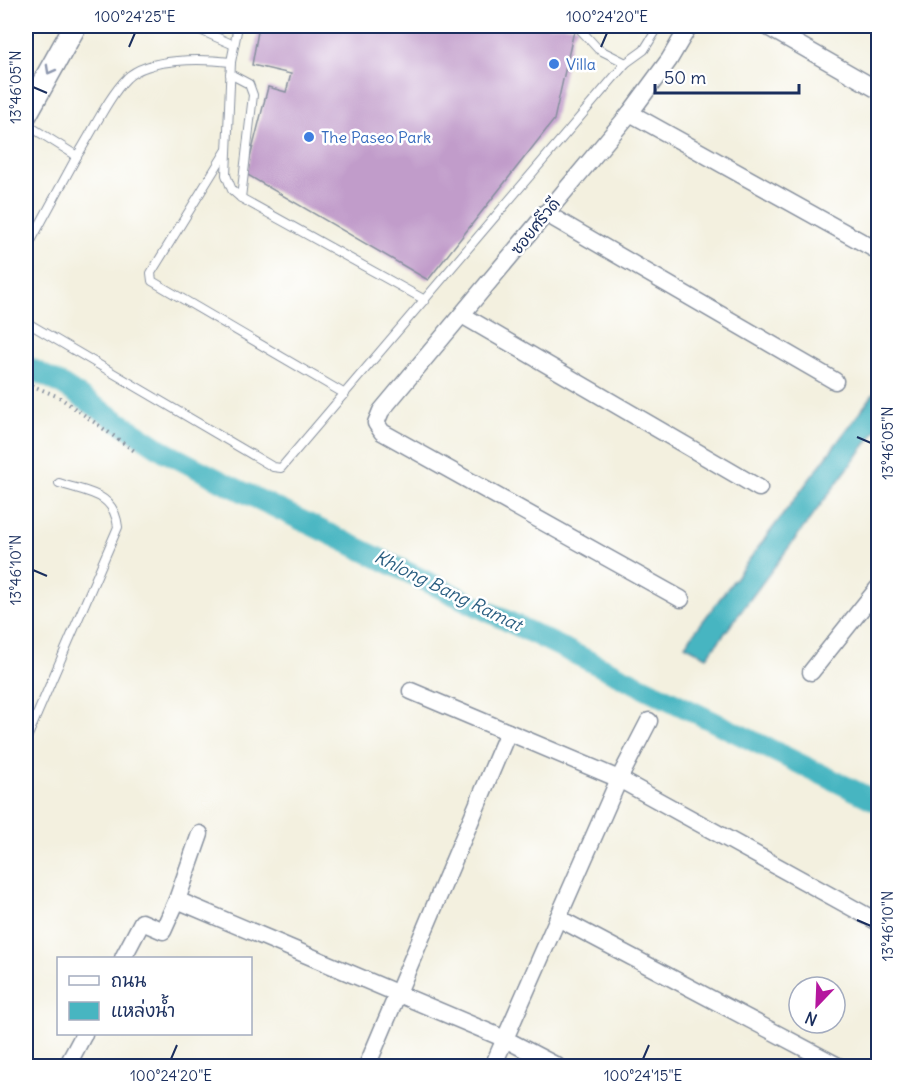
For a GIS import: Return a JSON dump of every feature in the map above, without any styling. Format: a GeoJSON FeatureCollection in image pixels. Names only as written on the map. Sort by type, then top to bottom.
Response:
{"type":"FeatureCollection","features":[{"type":"Feature","properties":{"kind":"main road"},"geometry":{"type":"LineString","coordinates":[[26,114],[75,26]]}},
{"type":"Feature","properties":{"kind":"street","name":"ซอยศรีวดี"},"geometry":{"type":"LineString","coordinates":[[681,599],[382,432],[376,423],[381,411],[630,113],[669,60],[689,26]]}},
{"type":"Feature","properties":{"kind":"street"},"geometry":{"type":"LineString","coordinates":[[766,26],[879,90]]}},
{"type":"Feature","properties":{"kind":"street"},"geometry":{"type":"LineString","coordinates":[[630,113],[879,251]]}},
{"type":"Feature","properties":{"kind":"street"},"geometry":{"type":"LineString","coordinates":[[545,213],[835,381]]}},
{"type":"Feature","properties":{"kind":"street"},"geometry":{"type":"LineString","coordinates":[[462,315],[759,488]]}},
{"type":"Feature","properties":{"kind":"street"},"geometry":{"type":"LineString","coordinates":[[811,672],[879,588]]}},
{"type":"Feature","properties":{"kind":"street"},"geometry":{"type":"LineString","coordinates":[[411,691],[619,779],[879,922]]}},
{"type":"Feature","properties":{"kind":"street"},"geometry":{"type":"LineString","coordinates":[[493,1066],[619,779],[649,721]]}},
{"type":"Feature","properties":{"kind":"street"},"geometry":{"type":"LineString","coordinates":[[368,1066],[508,732]]}},
{"type":"Feature","properties":{"kind":"street"},"geometry":{"type":"LineString","coordinates":[[124,957],[142,922],[163,931],[177,900],[200,834]]}},
{"type":"Feature","properties":{"kind":"street"},"geometry":{"type":"LineString","coordinates":[[177,900],[505,1039],[557,1066]]}},
{"type":"Feature","properties":{"kind":"street"},"geometry":{"type":"LineString","coordinates":[[558,918],[838,1066]]}},
{"type":"Feature","properties":{"kind":"street"},"geometry":{"type":"LineString","coordinates":[[67,1066],[83,1035]]}},
{"type":"Feature","properties":{"kind":"lane"},"geometry":{"type":"LineString","coordinates":[[191,26],[234,45]]}},
{"type":"Feature","properties":{"kind":"lane"},"geometry":{"type":"LineString","coordinates":[[238,26],[231,62],[227,149],[227,178],[232,190],[241,198],[425,300]]}},
{"type":"Feature","properties":{"kind":"lane"},"geometry":{"type":"LineString","coordinates":[[26,322],[273,467],[281,468],[626,63],[644,50],[659,26]]}},
{"type":"Feature","properties":{"kind":"lane"},"geometry":{"type":"LineString","coordinates":[[578,27],[598,49],[626,63]]}},
{"type":"Feature","properties":{"kind":"lane"},"geometry":{"type":"LineString","coordinates":[[26,250],[77,156],[122,84],[132,74],[148,68],[189,60],[231,62]]}},
{"type":"Feature","properties":{"kind":"lane"},"geometry":{"type":"LineString","coordinates":[[230,74],[249,84],[253,95],[241,198]]}},
{"type":"Feature","properties":{"kind":"lane"},"geometry":{"type":"LineString","coordinates":[[26,124],[77,156]]}},
{"type":"Feature","properties":{"kind":"lane"},"geometry":{"type":"LineString","coordinates":[[227,149],[151,273],[152,281],[345,394]]}},
{"type":"Feature","properties":{"kind":"lane"},"geometry":{"type":"LineString","coordinates":[[26,740],[117,527],[116,511],[104,498],[59,483]]}},
{"type":"Feature","properties":{"kind":"path"},"geometry":{"type":"LineString","coordinates":[[26,383],[59,397],[136,452]]}},
{"type":"Feature","properties":{"kind":"water"},"geometry":{"type":"Polygon","coordinates":[[[878,388],[878,428],[707,657],[685,645],[878,388]]]}},
{"type":"Feature","properties":{"kind":"building"},"geometry":{"type":"Polygon","coordinates":[[[259,26],[579,26],[573,35],[554,120],[428,280],[246,174],[268,87],[286,92],[291,74],[252,65],[259,26]]]}},
{"type":"Feature","properties":{"kind":"waterway","name":"Khlong Bang Ramat"},"geometry":{"type":"LineString","coordinates":[[26,366],[61,384],[165,452],[229,485],[878,802]]}},
{"type":"Feature","properties":{"kind":"place","name":"Villa"},"geometry":{"type":"Point","coordinates":[554,64]}},
{"type":"Feature","properties":{"kind":"place","name":"The Paseo Park"},"geometry":{"type":"Point","coordinates":[309,137]}}]}
